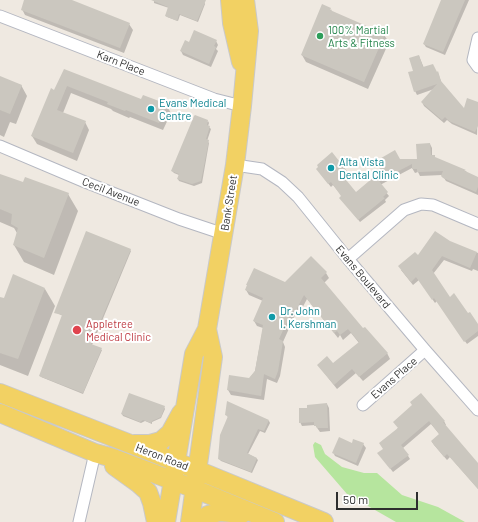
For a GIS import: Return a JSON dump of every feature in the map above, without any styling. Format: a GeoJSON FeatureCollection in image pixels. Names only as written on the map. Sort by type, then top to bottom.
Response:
{"type":"FeatureCollection","features":[{"type":"Feature","properties":{"kind":"main road","name":"Bank Street"},"geometry":{"type":"LineString","coordinates":[[230,0],[232,23],[244,75]]}},
{"type":"Feature","properties":{"kind":"main road","name":"Bank Street"},"geometry":{"type":"LineString","coordinates":[[166,522],[194,354],[207,329],[235,165],[249,31],[245,0]]}},
{"type":"Feature","properties":{"kind":"main road","name":"Bank Street"},"geometry":{"type":"LineString","coordinates":[[190,522],[214,357],[207,329]]}},
{"type":"Feature","properties":{"kind":"main road","name":"Heron Road"},"geometry":{"type":"LineString","coordinates":[[0,393],[197,470],[324,522]]}},
{"type":"Feature","properties":{"kind":"main road"},"geometry":{"type":"LineString","coordinates":[[127,443],[150,444],[161,441],[170,432],[186,406]]}},
{"type":"Feature","properties":{"kind":"main road","name":"Heron Road"},"geometry":{"type":"LineString","coordinates":[[0,413],[95,453],[195,489],[272,521]]}},
{"type":"Feature","properties":{"kind":"main road"},"geometry":{"type":"LineString","coordinates":[[95,453],[148,492],[156,522]]}},
{"type":"Feature","properties":{"kind":"main road"},"geometry":{"type":"LineString","coordinates":[[197,522],[208,515],[220,512],[237,513],[272,521]]}},
{"type":"Feature","properties":{"kind":"street","name":"Karn Place"},"geometry":{"type":"LineString","coordinates":[[0,16],[214,98],[242,106]]}},
{"type":"Feature","properties":{"kind":"street"},"geometry":{"type":"LineString","coordinates":[[478,38],[473,60],[478,67]]}},
{"type":"Feature","properties":{"kind":"street","name":"Cecil Avenue"},"geometry":{"type":"LineString","coordinates":[[0,146],[85,182],[179,219],[224,234]]}},
{"type":"Feature","properties":{"kind":"street","name":"Evans Boulevard"},"geometry":{"type":"LineString","coordinates":[[235,165],[262,169],[282,182],[298,197],[348,259],[478,410]]}},
{"type":"Feature","properties":{"kind":"street"},"geometry":{"type":"LineString","coordinates":[[348,259],[404,210],[421,204],[433,205],[478,224]]}},
{"type":"Feature","properties":{"kind":"street","name":"Evans Place"},"geometry":{"type":"LineString","coordinates":[[363,405],[425,350]]}},
{"type":"Feature","properties":{"kind":"street"},"geometry":{"type":"LineString","coordinates":[[79,522],[95,453]]}},
{"type":"Feature","properties":{"kind":"green space"},"geometry":{"type":"Polygon","coordinates":[[[315,442],[321,445],[325,454],[342,467],[364,473],[377,473],[402,495],[438,507],[465,522],[396,522],[347,494],[315,457],[313,445],[315,442]]]}},
{"type":"Feature","properties":{"kind":"building"},"geometry":{"type":"Polygon","coordinates":[[[24,0],[72,0],[130,23],[120,48],[21,10],[24,0]]]}},
{"type":"Feature","properties":{"kind":"building"},"geometry":{"type":"Polygon","coordinates":[[[151,0],[206,0],[197,21],[179,14],[177,21],[165,16],[168,7],[151,0]]]}},
{"type":"Feature","properties":{"kind":"building"},"geometry":{"type":"Polygon","coordinates":[[[441,0],[465,0],[443,52],[423,44],[441,0]]]}},
{"type":"Feature","properties":{"kind":"building"},"geometry":{"type":"Polygon","coordinates":[[[322,4],[331,8],[330,10],[385,34],[364,82],[301,55],[322,4]]]}},
{"type":"Feature","properties":{"kind":"building"},"geometry":{"type":"Polygon","coordinates":[[[194,30],[217,40],[214,46],[216,47],[209,64],[180,51],[185,40],[189,42],[194,30]]]}},
{"type":"Feature","properties":{"kind":"building"},"geometry":{"type":"Polygon","coordinates":[[[419,55],[423,67],[433,64],[437,72],[438,71],[441,81],[464,108],[467,98],[478,102],[478,126],[475,132],[449,121],[445,117],[442,120],[421,102],[437,84],[414,92],[408,72],[413,71],[409,58],[419,55]]]}},
{"type":"Feature","properties":{"kind":"building"},"geometry":{"type":"Polygon","coordinates":[[[64,69],[141,99],[143,95],[167,104],[159,123],[107,104],[108,102],[67,86],[57,110],[86,121],[73,153],[31,136],[51,88],[54,90],[64,69]]]}},
{"type":"Feature","properties":{"kind":"building"},"geometry":{"type":"Polygon","coordinates":[[[0,76],[22,85],[10,114],[0,110],[0,76]]]}},
{"type":"Feature","properties":{"kind":"building"},"geometry":{"type":"Polygon","coordinates":[[[195,115],[208,120],[207,125],[210,126],[206,139],[209,140],[201,181],[192,184],[177,179],[179,174],[171,171],[195,115]]]}},
{"type":"Feature","properties":{"kind":"building"},"geometry":{"type":"Polygon","coordinates":[[[430,143],[431,155],[435,155],[435,157],[466,170],[463,170],[478,177],[478,187],[476,192],[443,178],[441,176],[443,171],[417,172],[417,169],[412,169],[412,164],[379,181],[388,192],[383,197],[385,198],[358,220],[339,198],[341,196],[331,182],[328,184],[316,169],[318,167],[317,165],[332,152],[347,171],[342,175],[356,192],[381,171],[376,161],[395,150],[400,159],[417,159],[416,144],[430,143]]]}},
{"type":"Feature","properties":{"kind":"building"},"geometry":{"type":"Polygon","coordinates":[[[0,174],[23,182],[25,177],[69,193],[44,258],[13,245],[18,228],[11,224],[12,214],[0,209],[0,174]]]}},
{"type":"Feature","properties":{"kind":"building"},"geometry":{"type":"Polygon","coordinates":[[[86,231],[131,249],[91,344],[102,348],[83,393],[39,376],[62,315],[54,313],[86,231]]]}},
{"type":"Feature","properties":{"kind":"building"},"geometry":{"type":"Polygon","coordinates":[[[435,231],[450,241],[477,252],[470,268],[442,256],[432,270],[450,297],[454,293],[478,324],[478,331],[464,342],[434,298],[432,300],[416,277],[411,282],[398,266],[415,252],[418,255],[435,231]]]}},
{"type":"Feature","properties":{"kind":"building"},"geometry":{"type":"Polygon","coordinates":[[[311,256],[327,272],[321,278],[363,328],[365,327],[388,353],[359,377],[352,369],[334,385],[317,365],[327,356],[333,363],[359,342],[348,329],[340,335],[337,331],[334,333],[304,295],[295,312],[292,311],[279,339],[283,341],[278,371],[275,379],[264,374],[261,396],[227,390],[229,375],[249,378],[255,371],[263,325],[253,321],[263,298],[245,290],[254,268],[285,282],[311,256]]]}},
{"type":"Feature","properties":{"kind":"building"},"geometry":{"type":"Polygon","coordinates":[[[13,274],[45,288],[18,359],[0,353],[0,297],[4,298],[13,274]]]}},
{"type":"Feature","properties":{"kind":"building"},"geometry":{"type":"Polygon","coordinates":[[[129,393],[165,406],[161,417],[152,421],[151,423],[143,420],[140,422],[121,414],[129,393]]]}},
{"type":"Feature","properties":{"kind":"building"},"geometry":{"type":"Polygon","coordinates":[[[421,393],[445,421],[443,422],[478,463],[478,489],[447,454],[444,457],[431,441],[439,434],[429,421],[401,445],[409,455],[390,469],[377,453],[383,449],[379,443],[398,428],[393,422],[412,405],[410,402],[421,393]]]}},
{"type":"Feature","properties":{"kind":"building"},"geometry":{"type":"Polygon","coordinates":[[[227,401],[269,420],[264,431],[258,429],[247,453],[257,458],[251,472],[218,459],[220,435],[228,416],[225,415],[227,401]]]}},
{"type":"Feature","properties":{"kind":"building"},"geometry":{"type":"Polygon","coordinates":[[[327,403],[328,428],[317,428],[314,426],[314,422],[299,423],[299,408],[307,408],[307,405],[327,403]]]}},
{"type":"Feature","properties":{"kind":"building"},"geometry":{"type":"Polygon","coordinates":[[[339,437],[352,443],[353,439],[364,443],[356,463],[332,453],[339,437]]]}},
{"type":"Feature","properties":{"kind":"place","name":"100% Martial Arts & Fitness"},"geometry":{"type":"Point","coordinates":[320,36]}},
{"type":"Feature","properties":{"kind":"place","name":"Evans Medical Centre"},"geometry":{"type":"Point","coordinates":[151,109]}},
{"type":"Feature","properties":{"kind":"place","name":"Alta Vista Dental Clinic"},"geometry":{"type":"Point","coordinates":[331,168]}},
{"type":"Feature","properties":{"kind":"place","name":"Dr. John I. Kershman"},"geometry":{"type":"Point","coordinates":[272,317]}},
{"type":"Feature","properties":{"kind":"place","name":"Appletree Medical Clinic"},"geometry":{"type":"Point","coordinates":[77,330]}}]}
